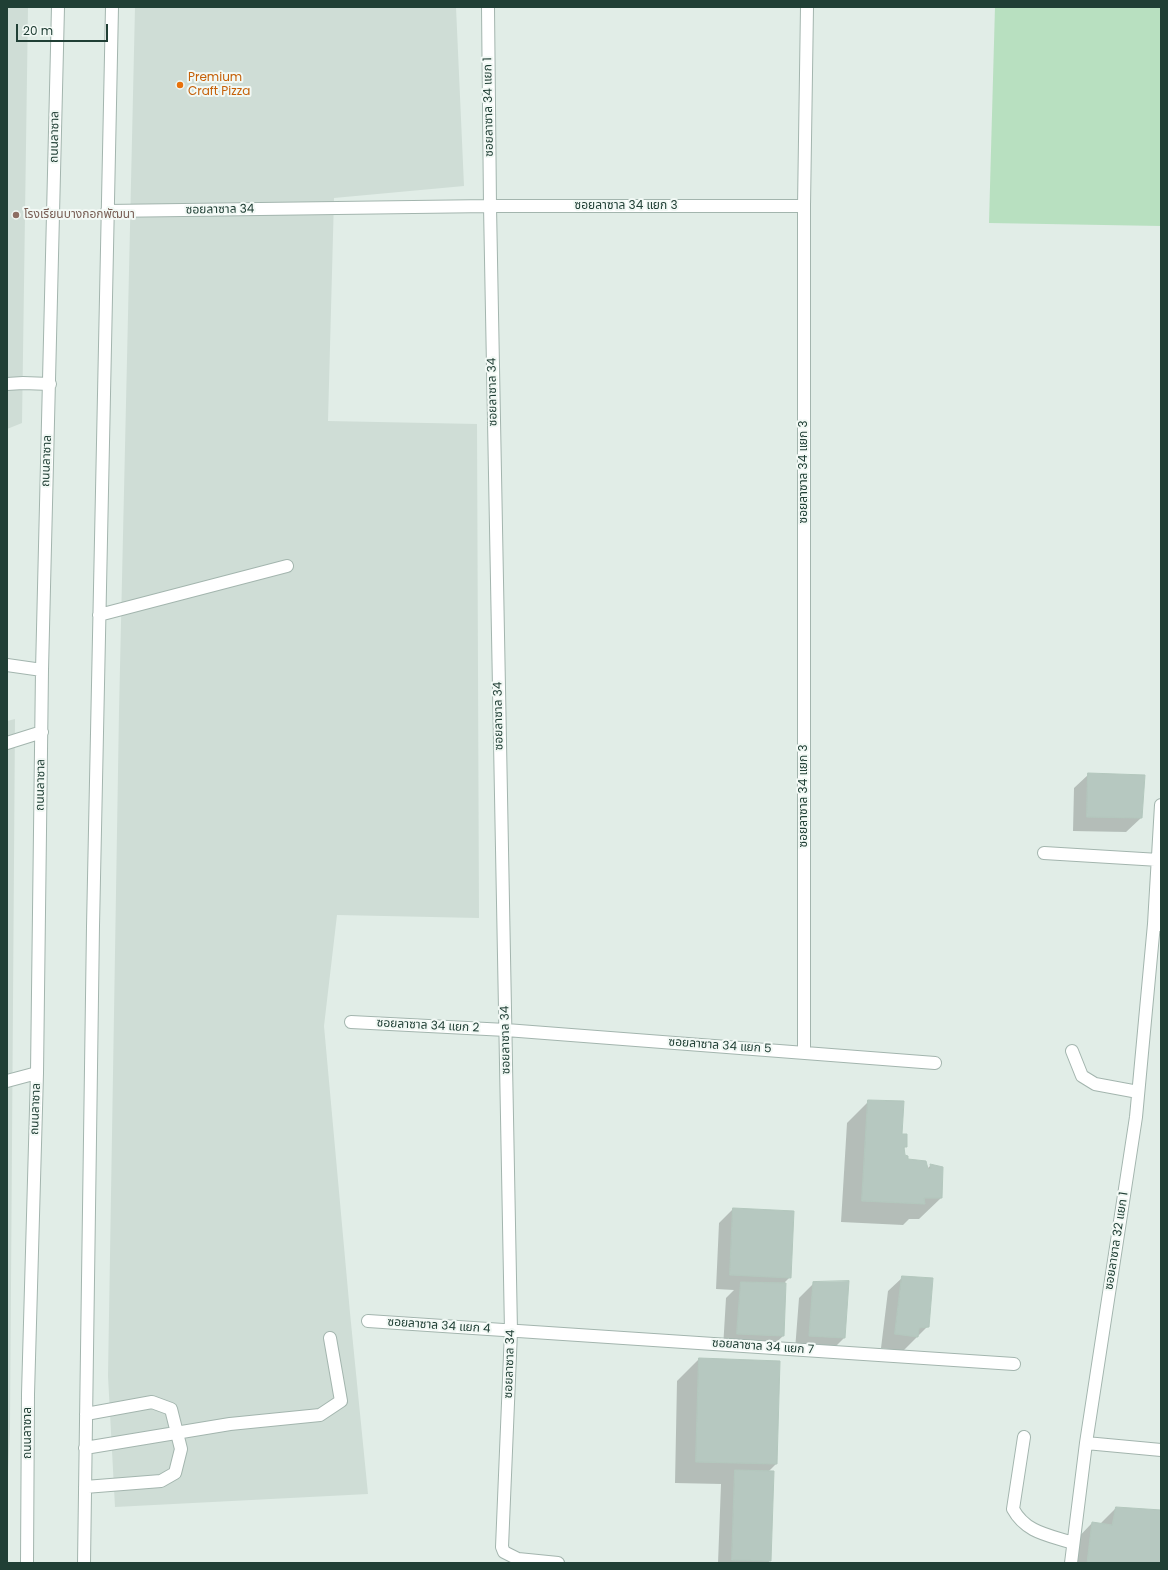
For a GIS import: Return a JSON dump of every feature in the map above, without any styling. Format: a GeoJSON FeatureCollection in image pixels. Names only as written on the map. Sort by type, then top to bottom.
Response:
{"type":"FeatureCollection","features":[{"type":"Feature","properties":{"kind":"street","name":"ถนนลาซาล"},"geometry":{"type":"LineString","coordinates":[[27,1563],[28,1394],[37,1073],[42,670],[58,7]]}},
{"type":"Feature","properties":{"kind":"street"},"geometry":{"type":"LineString","coordinates":[[84,1563],[93,918],[112,7]]}},
{"type":"Feature","properties":{"kind":"street","name":"ซอยลาซาล 34 แยก 1"},"geometry":{"type":"LineString","coordinates":[[488,7],[490,206]]}},
{"type":"Feature","properties":{"kind":"street"},"geometry":{"type":"LineString","coordinates":[[804,206],[807,7]]}},
{"type":"Feature","properties":{"kind":"street","name":"ซอยลาซาล 34"},"geometry":{"type":"LineString","coordinates":[[107,211],[490,206],[511,1331],[502,1547],[504,1552],[518,1559],[558,1563]]}},
{"type":"Feature","properties":{"kind":"street","name":"ซอยลาซาล 34 แยก 3"},"geometry":{"type":"LineString","coordinates":[[490,206],[804,206],[804,1053]]}},
{"type":"Feature","properties":{"kind":"street"},"geometry":{"type":"LineString","coordinates":[[7,384],[50,384]]}},
{"type":"Feature","properties":{"kind":"street"},"geometry":{"type":"LineString","coordinates":[[99,615],[287,566]]}},
{"type":"Feature","properties":{"kind":"street"},"geometry":{"type":"LineString","coordinates":[[7,665],[42,670]]}},
{"type":"Feature","properties":{"kind":"street"},"geometry":{"type":"LineString","coordinates":[[7,743],[42,732]]}},
{"type":"Feature","properties":{"kind":"street","name":"ซอยลาซาล 32 แยก 1"},"geometry":{"type":"LineString","coordinates":[[1071,1563],[1086,1443],[1136,1117],[1157,924],[1161,805]]}},
{"type":"Feature","properties":{"kind":"street"},"geometry":{"type":"LineString","coordinates":[[1044,853],[1159,860]]}},
{"type":"Feature","properties":{"kind":"street","name":"ซอยลาซาล 34 แยก 2"},"geometry":{"type":"LineString","coordinates":[[351,1022],[506,1030]]}},
{"type":"Feature","properties":{"kind":"street","name":"ซอยลาซาล 34 แยก 5"},"geometry":{"type":"LineString","coordinates":[[506,1030],[935,1063]]}},
{"type":"Feature","properties":{"kind":"street"},"geometry":{"type":"LineString","coordinates":[[1072,1052],[1082,1076],[1095,1084],[1138,1092]]}},
{"type":"Feature","properties":{"kind":"street"},"geometry":{"type":"LineString","coordinates":[[7,1081],[37,1073]]}},
{"type":"Feature","properties":{"kind":"street","name":"ซอยลาซาล 34 แยก 4"},"geometry":{"type":"LineString","coordinates":[[368,1321],[511,1331]]}},
{"type":"Feature","properties":{"kind":"street","name":"ซอยลาซาล 34 แยก 7"},"geometry":{"type":"LineString","coordinates":[[511,1331],[1014,1364]]}},
{"type":"Feature","properties":{"kind":"street"},"geometry":{"type":"LineString","coordinates":[[85,1448],[230,1424],[320,1415],[341,1401],[330,1338]]}},
{"type":"Feature","properties":{"kind":"street"},"geometry":{"type":"LineString","coordinates":[[85,1487],[161,1481],[176,1473],[181,1449],[171,1409],[152,1402],[86,1414]]}},
{"type":"Feature","properties":{"kind":"street"},"geometry":{"type":"LineString","coordinates":[[1024,1437],[1013,1509],[1019,1519],[1034,1530],[1073,1543]]}},
{"type":"Feature","properties":{"kind":"street"},"geometry":{"type":"LineString","coordinates":[[1086,1443],[1161,1450]]}},
{"type":"Feature","properties":{"kind":"shaded area","name":"โรงเรียนบางกอกพัฒนา"},"geometry":{"type":"Polygon","coordinates":[[[7,7],[28,7],[22,423],[7,429],[7,7]]]}},
{"type":"Feature","properties":{"kind":"shaded area"},"geometry":{"type":"Polygon","coordinates":[[[135,7],[456,7],[464,186],[334,198],[328,421],[477,424],[479,918],[337,915],[324,1026],[368,1494],[115,1507],[108,1376],[119,711],[135,7]]]}},
{"type":"Feature","properties":{"kind":"shaded area"},"geometry":{"type":"Polygon","coordinates":[[[15,719],[10,1426],[7,1494],[7,721],[15,719]]]}},
{"type":"Feature","properties":{"kind":"green space"},"geometry":{"type":"Polygon","coordinates":[[[995,7],[1161,7],[1161,226],[989,223],[995,7]]]}},
{"type":"Feature","properties":{"kind":"building"},"geometry":{"type":"Polygon","coordinates":[[[1088,773],[1145,775],[1142,818],[1087,817],[1088,773]]]}},
{"type":"Feature","properties":{"kind":"building"},"geometry":{"type":"Polygon","coordinates":[[[868,1100],[904,1101],[902,1134],[907,1134],[907,1147],[904,1147],[905,1155],[908,1156],[908,1159],[926,1161],[928,1169],[931,1169],[930,1164],[943,1167],[942,1198],[924,1198],[925,1204],[862,1201],[868,1100]]]}},
{"type":"Feature","properties":{"kind":"building"},"geometry":{"type":"Polygon","coordinates":[[[733,1208],[794,1211],[791,1278],[730,1275],[733,1208]]]}},
{"type":"Feature","properties":{"kind":"building"},"geometry":{"type":"Polygon","coordinates":[[[902,1276],[933,1278],[929,1327],[919,1328],[918,1337],[895,1334],[902,1276]]]}},
{"type":"Feature","properties":{"kind":"building"},"geometry":{"type":"Polygon","coordinates":[[[849,1281],[845,1338],[809,1336],[813,1282],[849,1281]]]}},
{"type":"Feature","properties":{"kind":"building"},"geometry":{"type":"Polygon","coordinates":[[[741,1282],[786,1283],[784,1336],[737,1334],[741,1282]]]}},
{"type":"Feature","properties":{"kind":"building"},"geometry":{"type":"Polygon","coordinates":[[[699,1358],[780,1361],[777,1464],[696,1462],[699,1358]]]}},
{"type":"Feature","properties":{"kind":"building"},"geometry":{"type":"Polygon","coordinates":[[[735,1470],[774,1471],[771,1561],[732,1560],[735,1470]]]}},
{"type":"Feature","properties":{"kind":"building"},"geometry":{"type":"Polygon","coordinates":[[[1116,1507],[1161,1510],[1161,1563],[1087,1563],[1092,1522],[1112,1525],[1116,1507]]]}},
{"type":"Feature","properties":{"kind":"place","name":"Premium Craft Pizza"},"geometry":{"type":"Point","coordinates":[180,85]}},
{"type":"Feature","properties":{"kind":"place","name":"โรงเรียนบางกอกพัฒนา"},"geometry":{"type":"Point","coordinates":[16,215]}}]}
